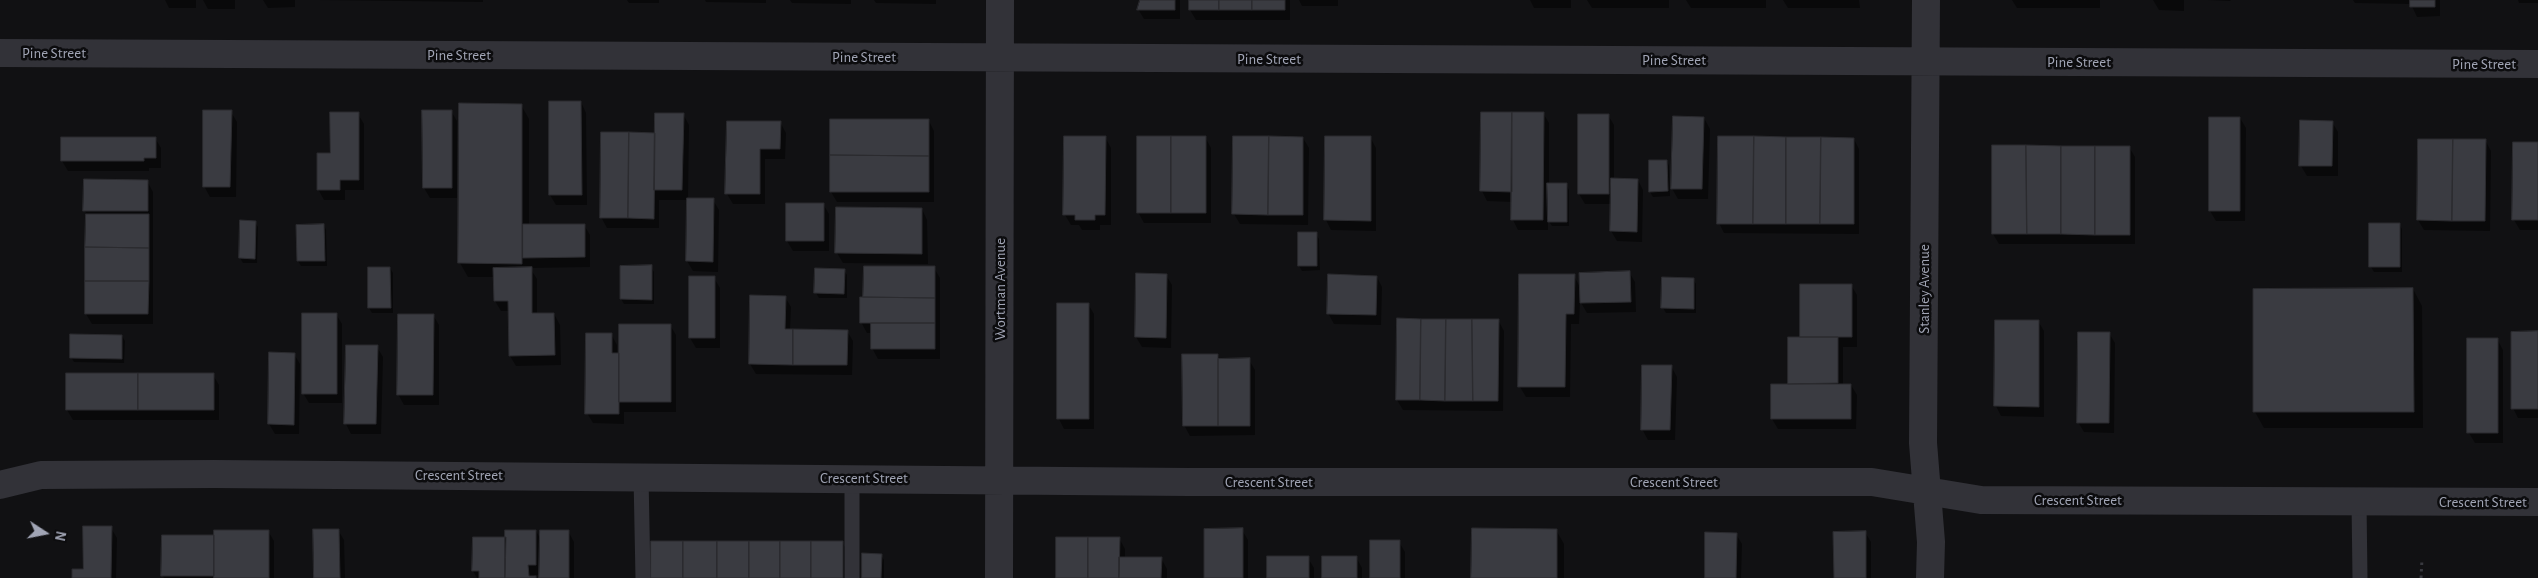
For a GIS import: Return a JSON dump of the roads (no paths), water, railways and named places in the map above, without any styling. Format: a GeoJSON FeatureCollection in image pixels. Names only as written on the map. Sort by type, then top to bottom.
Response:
{"type":"FeatureCollection","features":[{"type":"Feature","properties":{"kind":"street","name":"Wortman Avenue"},"geometry":{"type":"LineString","coordinates":[[999,578],[1000,0]]}},
{"type":"Feature","properties":{"kind":"street","name":"Stanley Avenue"},"geometry":{"type":"LineString","coordinates":[[1926,0],[1923,443],[1927,491],[1930,578]]}},
{"type":"Feature","properties":{"kind":"street","name":"Pine Street"},"geometry":{"type":"LineString","coordinates":[[0,53],[2538,64]]}},
{"type":"Feature","properties":{"kind":"street","name":"Crescent Street"},"geometry":{"type":"LineString","coordinates":[[0,485],[41,475],[214,474],[1190,482],[1872,482],[1981,500],[2538,502]]}},
{"type":"Feature","properties":{"kind":"lane"},"geometry":{"type":"LineString","coordinates":[[641,476],[643,578]]}},
{"type":"Feature","properties":{"kind":"lane"},"geometry":{"type":"LineString","coordinates":[[852,478],[852,578]]}},
{"type":"Feature","properties":{"kind":"lane"},"geometry":{"type":"LineString","coordinates":[[2359,502],[2360,578]]}}]}
